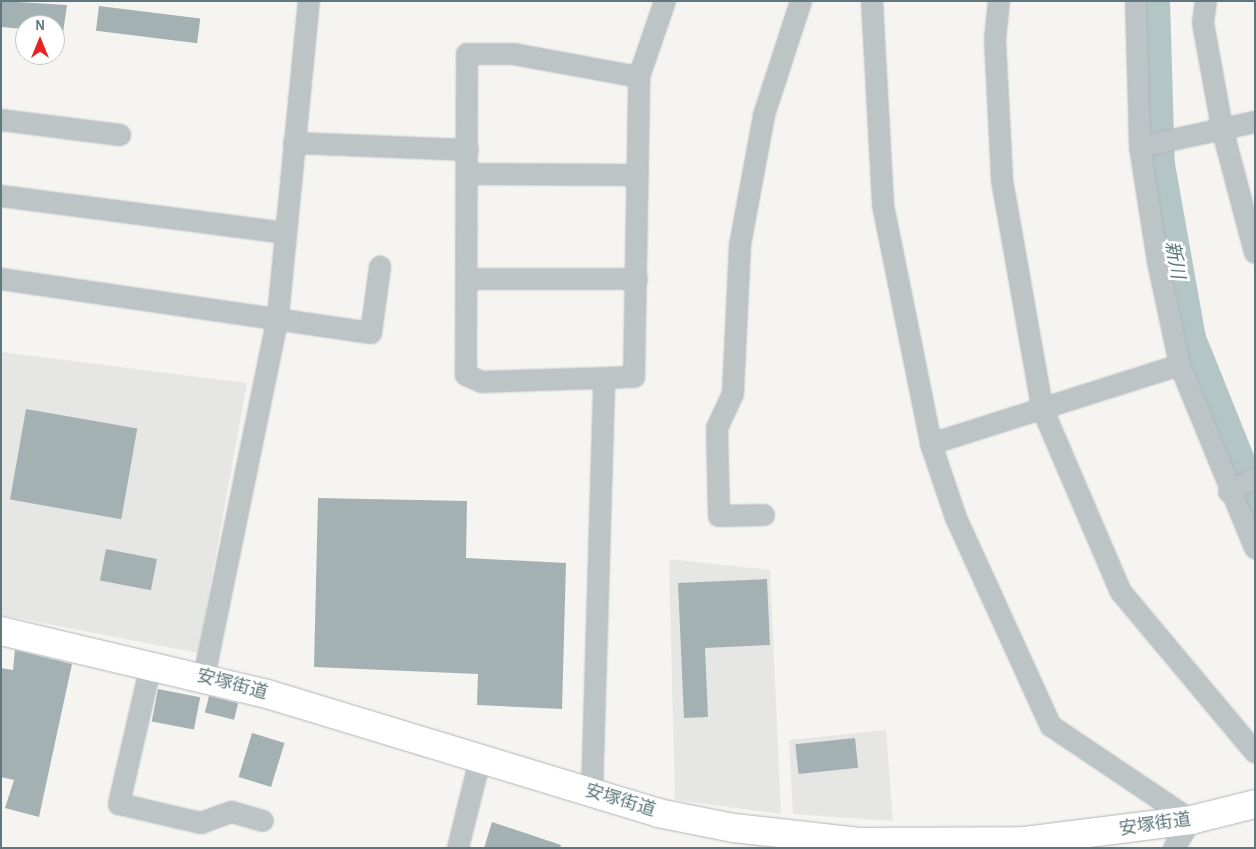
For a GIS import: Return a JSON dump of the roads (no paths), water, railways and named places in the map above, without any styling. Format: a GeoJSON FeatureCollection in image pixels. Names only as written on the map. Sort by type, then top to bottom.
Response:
{"type":"FeatureCollection","features":[{"type":"Feature","properties":{"kind":"main road","name":"安塚街道"},"geometry":{"type":"LineString","coordinates":[[1,631],[204,677],[658,813],[790,841],[977,845],[1025,841],[1191,820],[1255,804]]}},
{"type":"Feature","properties":{"kind":"street"},"geometry":{"type":"LineString","coordinates":[[204,677],[278,316],[284,233],[309,1]]}},
{"type":"Feature","properties":{"kind":"street"},"geometry":{"type":"LineString","coordinates":[[639,77],[514,54],[467,54],[466,375],[482,382],[604,380],[634,377],[639,77],[665,1]]}},
{"type":"Feature","properties":{"kind":"street"},"geometry":{"type":"LineString","coordinates":[[764,515],[719,516],[717,428],[733,393],[740,245],[764,115],[801,1]]}},
{"type":"Feature","properties":{"kind":"street"},"geometry":{"type":"LineString","coordinates":[[872,1],[883,205],[931,444],[956,518],[1051,726],[1191,820],[1174,848]]}},
{"type":"Feature","properties":{"kind":"street"},"geometry":{"type":"LineString","coordinates":[[999,1],[996,40],[1002,180],[1042,408],[1121,592],[1255,752]]}},
{"type":"Feature","properties":{"kind":"street"},"geometry":{"type":"LineString","coordinates":[[1136,1],[1153,144],[1158,262],[1180,365],[1255,548]]}},
{"type":"Feature","properties":{"kind":"street"},"geometry":{"type":"LineString","coordinates":[[1206,1],[1204,23],[1222,128],[1255,253]]}},
{"type":"Feature","properties":{"kind":"street"},"geometry":{"type":"LineString","coordinates":[[1,120],[120,135]]}},
{"type":"Feature","properties":{"kind":"street"},"geometry":{"type":"LineString","coordinates":[[1153,144],[1255,122]]}},
{"type":"Feature","properties":{"kind":"street"},"geometry":{"type":"LineString","coordinates":[[294,144],[468,150]]}},
{"type":"Feature","properties":{"kind":"street"},"geometry":{"type":"LineString","coordinates":[[468,174],[638,175]]}},
{"type":"Feature","properties":{"kind":"street"},"geometry":{"type":"LineString","coordinates":[[1,196],[284,233]]}},
{"type":"Feature","properties":{"kind":"street"},"geometry":{"type":"LineString","coordinates":[[1,279],[278,316],[371,333],[380,266]]}},
{"type":"Feature","properties":{"kind":"street"},"geometry":{"type":"LineString","coordinates":[[467,280],[637,279]]}},
{"type":"Feature","properties":{"kind":"street"},"geometry":{"type":"LineString","coordinates":[[931,444],[1180,365]]}},
{"type":"Feature","properties":{"kind":"street"},"geometry":{"type":"LineString","coordinates":[[592,793],[604,380]]}},
{"type":"Feature","properties":{"kind":"street"},"geometry":{"type":"LineString","coordinates":[[1232,490],[1255,478]]}},
{"type":"Feature","properties":{"kind":"street"},"geometry":{"type":"LineString","coordinates":[[151,665],[119,804],[200,823],[232,812],[263,821]]}},
{"type":"Feature","properties":{"kind":"street"},"geometry":{"type":"LineString","coordinates":[[458,848],[480,760]]}},
{"type":"Feature","properties":{"kind":"waterway","name":"新川"},"geometry":{"type":"LineString","coordinates":[[1152,1],[1157,165],[1188,339],[1255,506]]}}]}
